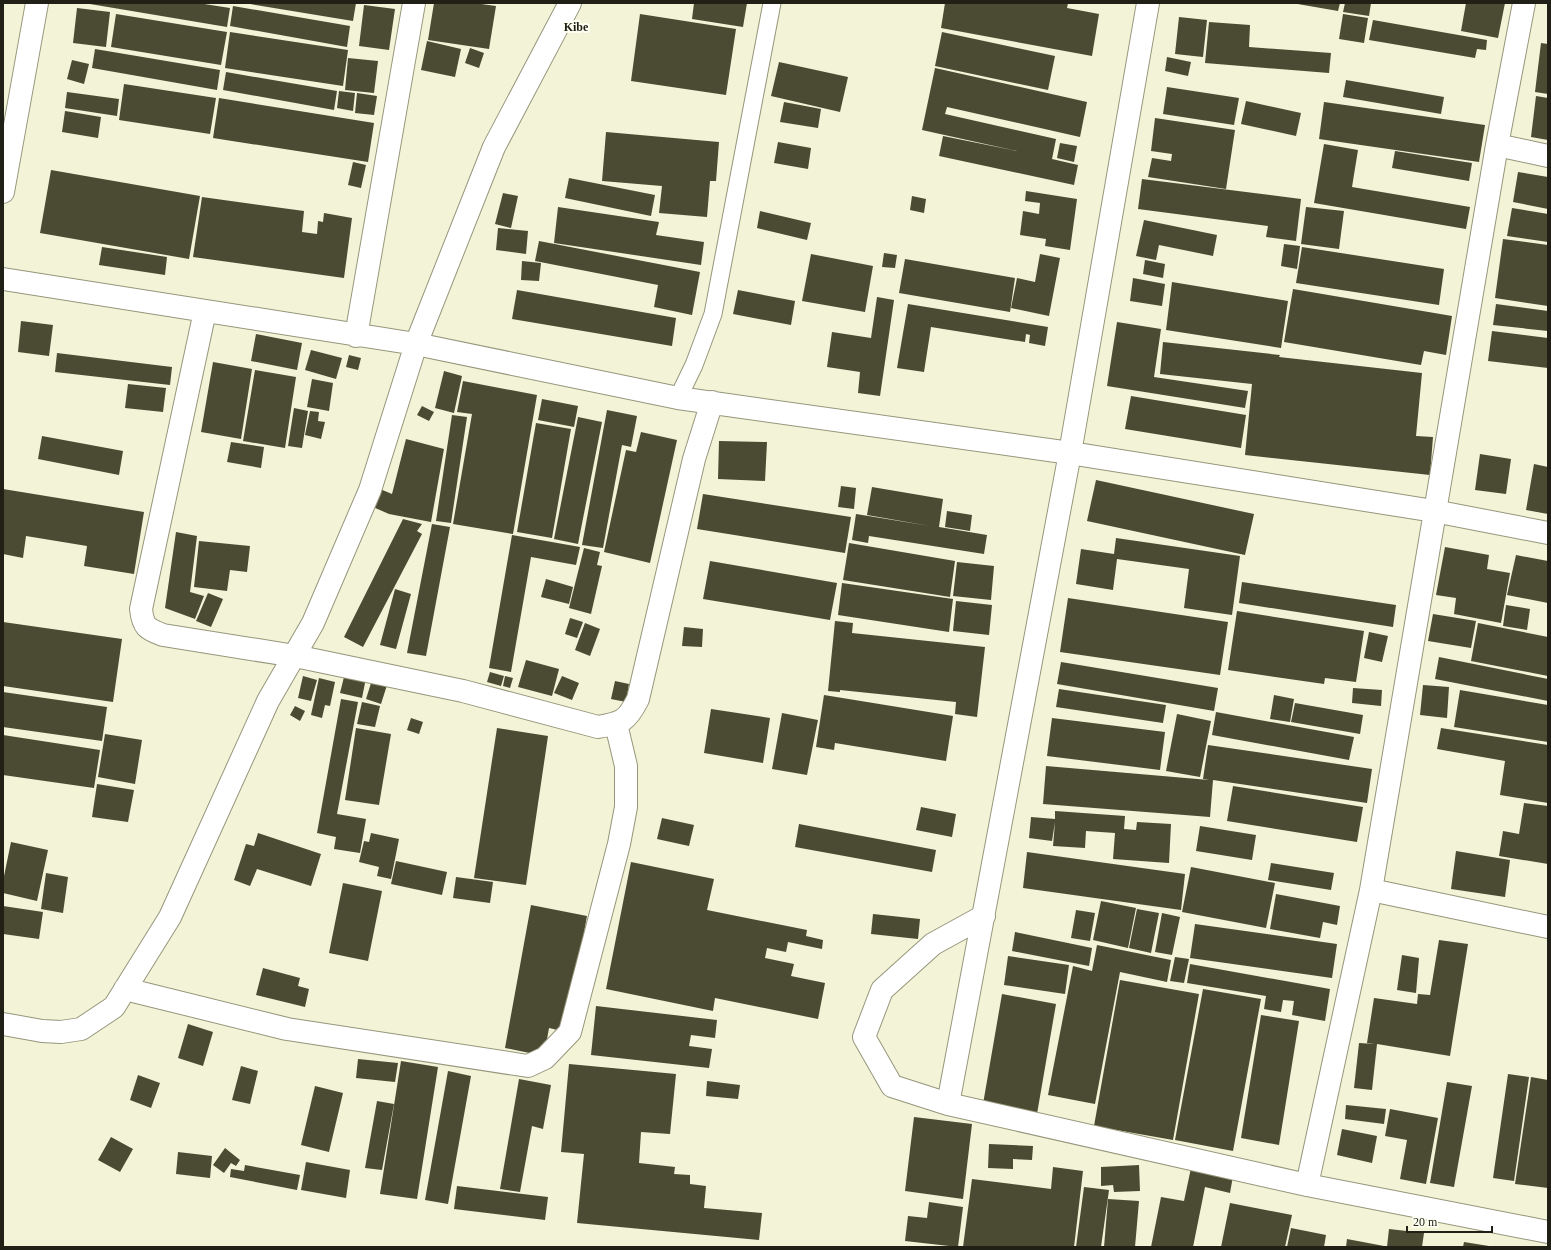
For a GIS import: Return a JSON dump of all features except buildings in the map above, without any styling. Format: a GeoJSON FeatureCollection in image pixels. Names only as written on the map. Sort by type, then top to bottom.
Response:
{"type":"FeatureCollection","features":[{"type":"Feature","properties":{"kind":"street"},"geometry":{"type":"LineString","coordinates":[[3,192],[37,3]]}},
{"type":"Feature","properties":{"kind":"street"},"geometry":{"type":"LineString","coordinates":[[356,336],[414,3]]}},
{"type":"Feature","properties":{"kind":"street"},"geometry":{"type":"LineString","coordinates":[[3,1024],[42,1031],[61,1032],[81,1029],[114,1007],[170,917],[268,701],[313,623],[370,490],[416,344],[494,147],[570,3]]}},
{"type":"Feature","properties":{"kind":"street"},"geometry":{"type":"LineString","coordinates":[[948,1104],[1070,453],[1148,3]]}},
{"type":"Feature","properties":{"kind":"street"},"geometry":{"type":"LineString","coordinates":[[1307,1185],[1371,890],[1496,145],[1524,3]]}},
{"type":"Feature","properties":{"kind":"street"},"geometry":{"type":"LineString","coordinates":[[1496,145],[1548,156]]}},
{"type":"Feature","properties":{"kind":"street"},"geometry":{"type":"LineString","coordinates":[[3,279],[356,336],[416,344],[678,398],[1070,453],[1434,511],[1548,533]]}},
{"type":"Feature","properties":{"kind":"street"},"geometry":{"type":"LineString","coordinates":[[205,311],[141,610],[142,622],[150,630],[163,636],[295,656],[463,691],[598,727],[616,724],[630,714],[638,699],[694,459],[712,402]]}},
{"type":"Feature","properties":{"kind":"street"},"geometry":{"type":"LineString","coordinates":[[126,989],[287,1029],[528,1066],[545,1058],[570,1032],[619,844],[626,807],[626,766],[616,724]]}},
{"type":"Feature","properties":{"kind":"street"},"geometry":{"type":"LineString","coordinates":[[1371,890],[1548,927]]}},
{"type":"Feature","properties":{"kind":"street"},"geometry":{"type":"LineString","coordinates":[[984,916],[933,944],[882,990],[864,1037],[892,1086],[948,1104],[1307,1185],[1548,1232]]}},
{"type":"Feature","properties":{"kind":"lane"},"geometry":{"type":"LineString","coordinates":[[678,398],[694,365],[713,314],[772,3]]}},
{"type":"Feature","properties":{"kind":"district","name":"Kibe"},"geometry":{"type":"Point","coordinates":[576,27]}}]}
